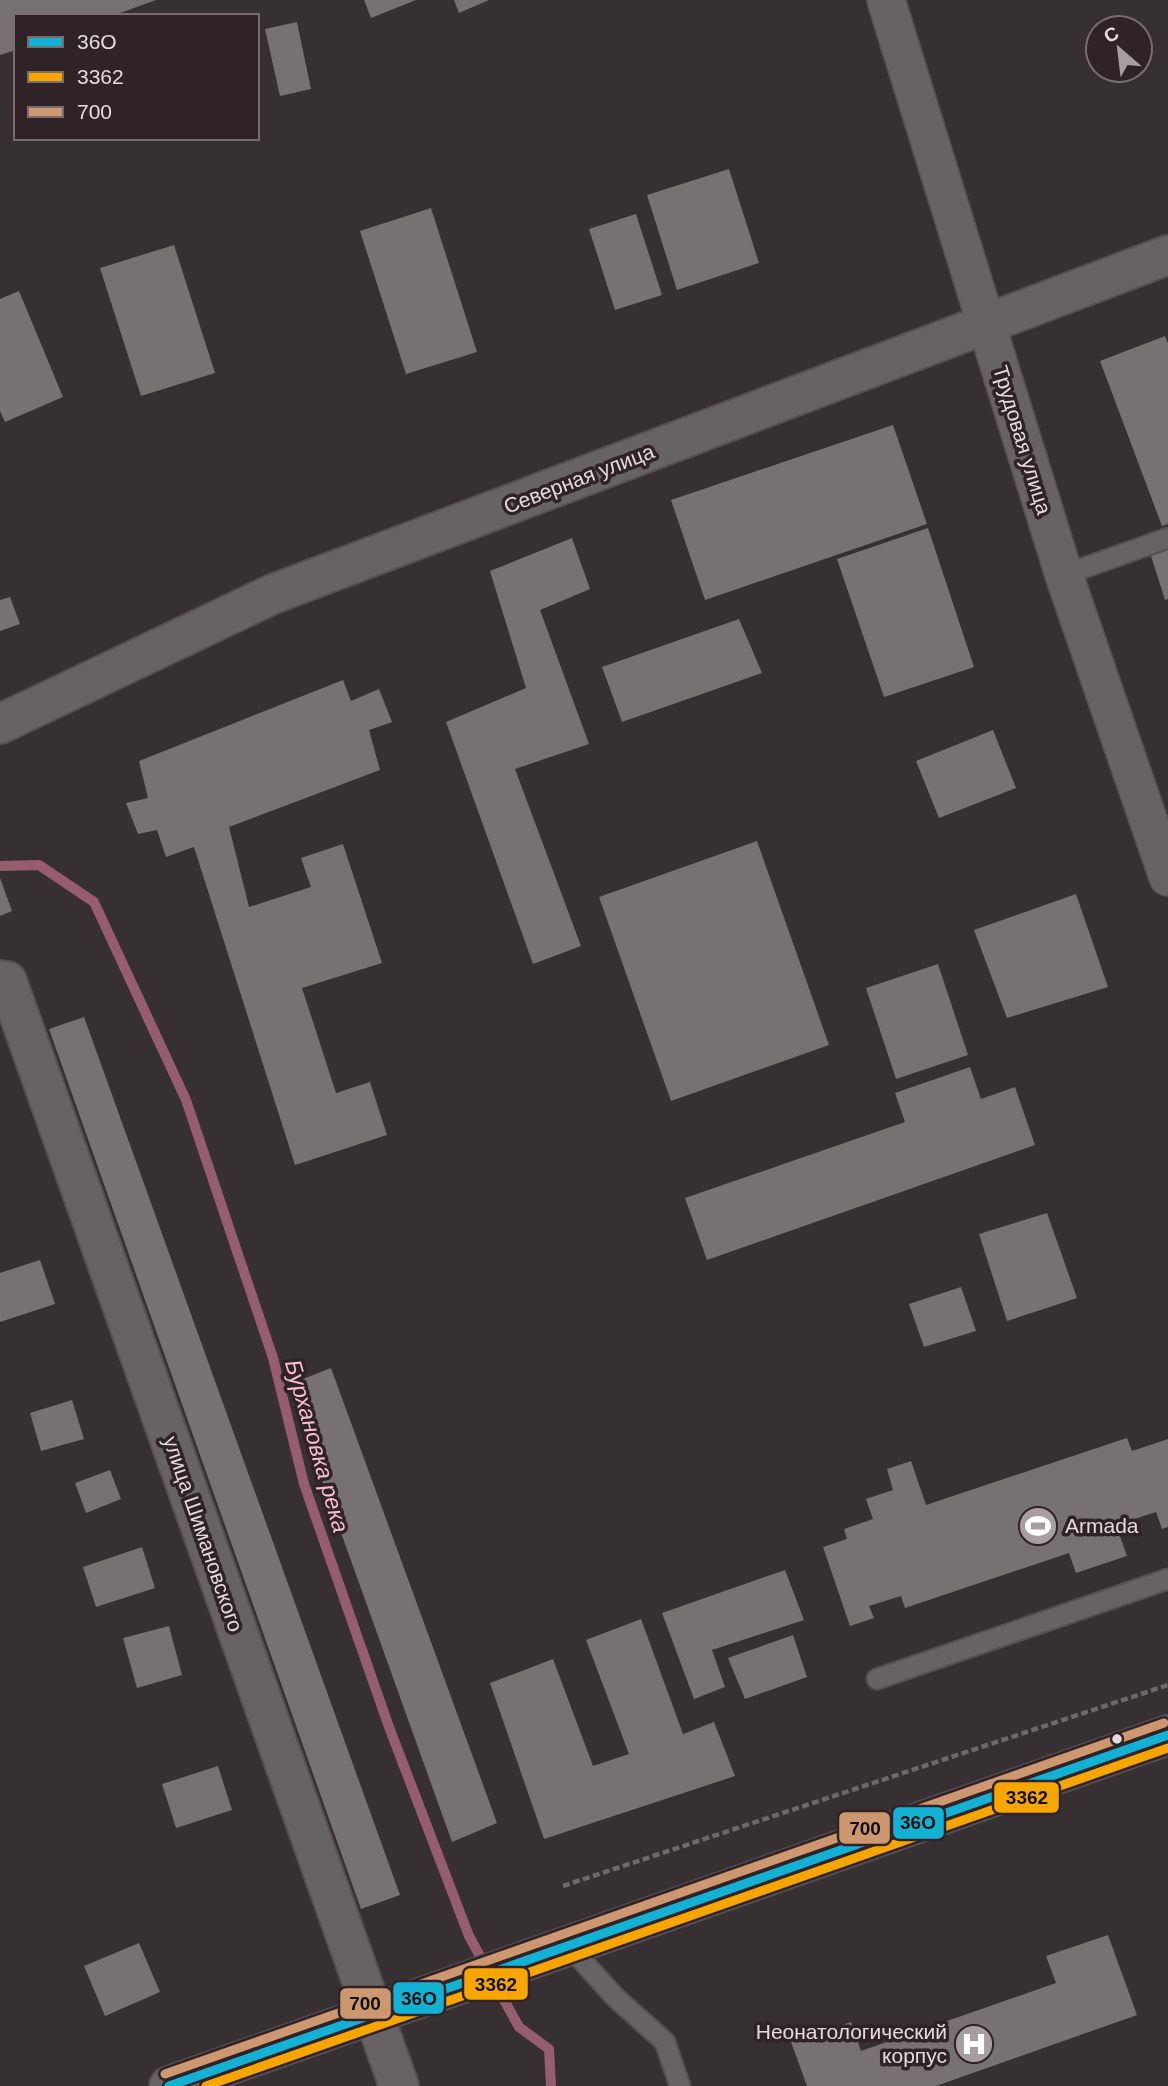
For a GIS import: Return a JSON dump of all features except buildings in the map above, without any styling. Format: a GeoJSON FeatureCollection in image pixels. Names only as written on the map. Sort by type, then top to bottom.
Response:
{"type":"FeatureCollection","features":[{"type":"Feature","properties":{"kind":"street","name":"Трудовая улица"},"geometry":{"type":"LineString","coordinates":[[886,0],[1064,575],[1168,877]]}},
{"type":"Feature","properties":{"kind":"street","name":"Северная улица"},"geometry":{"type":"LineString","coordinates":[[0,724],[273,594],[1168,256]]}},
{"type":"Feature","properties":{"kind":"street","name":"улица Шимановского"},"geometry":{"type":"LineString","coordinates":[[4,981],[398,2086]]}},
{"type":"Feature","properties":{"kind":"street"},"geometry":{"type":"LineString","coordinates":[[169,2086],[1168,1735]]}},
{"type":"Feature","properties":{"kind":"lane"},"geometry":{"type":"LineString","coordinates":[[1064,575],[1168,538]]}},
{"type":"Feature","properties":{"kind":"lane"},"geometry":{"type":"LineString","coordinates":[[877,1679],[1168,1579]]}},
{"type":"Feature","properties":{"kind":"lane"},"geometry":{"type":"LineString","coordinates":[[568,1945],[615,1997],[665,2042],[680,2086]]}},
{"type":"Feature","properties":{"kind":"path"},"geometry":{"type":"LineString","coordinates":[[563,1886],[1168,1685]]}},
{"type":"Feature","properties":{"kind":"waterway","name":"Бурхановка река"},"geometry":{"type":"LineString","coordinates":[[0,866],[39,865],[94,902],[186,1100],[273,1358],[304,1484],[389,1727],[469,1936],[486,1967]]}},
{"type":"Feature","properties":{"kind":"waterway","name":"Бурхановка река"},"geometry":{"type":"LineString","coordinates":[[493,1980],[519,2027],[549,2049],[551,2086]]}},
{"type":"Feature","properties":{"kind":"transit line","name":"700"},"geometry":{"type":"LineString","coordinates":[[165,2074],[1164,1723]]}},
{"type":"Feature","properties":{"kind":"transit line","name":"36О"},"geometry":{"type":"LineString","coordinates":[[169,2086],[1168,1735]]}},
{"type":"Feature","properties":{"kind":"transit line","name":"3362"},"geometry":{"type":"LineString","coordinates":[[206,2086],[1168,1748]]}},
{"type":"Feature","properties":{"kind":"place","name":"Armada"},"geometry":{"type":"Point","coordinates":[1038,1526]}},
{"type":"Feature","properties":{"kind":"place","name":"Неонатологический корпус"},"geometry":{"type":"Point","coordinates":[974,2044]}}]}
